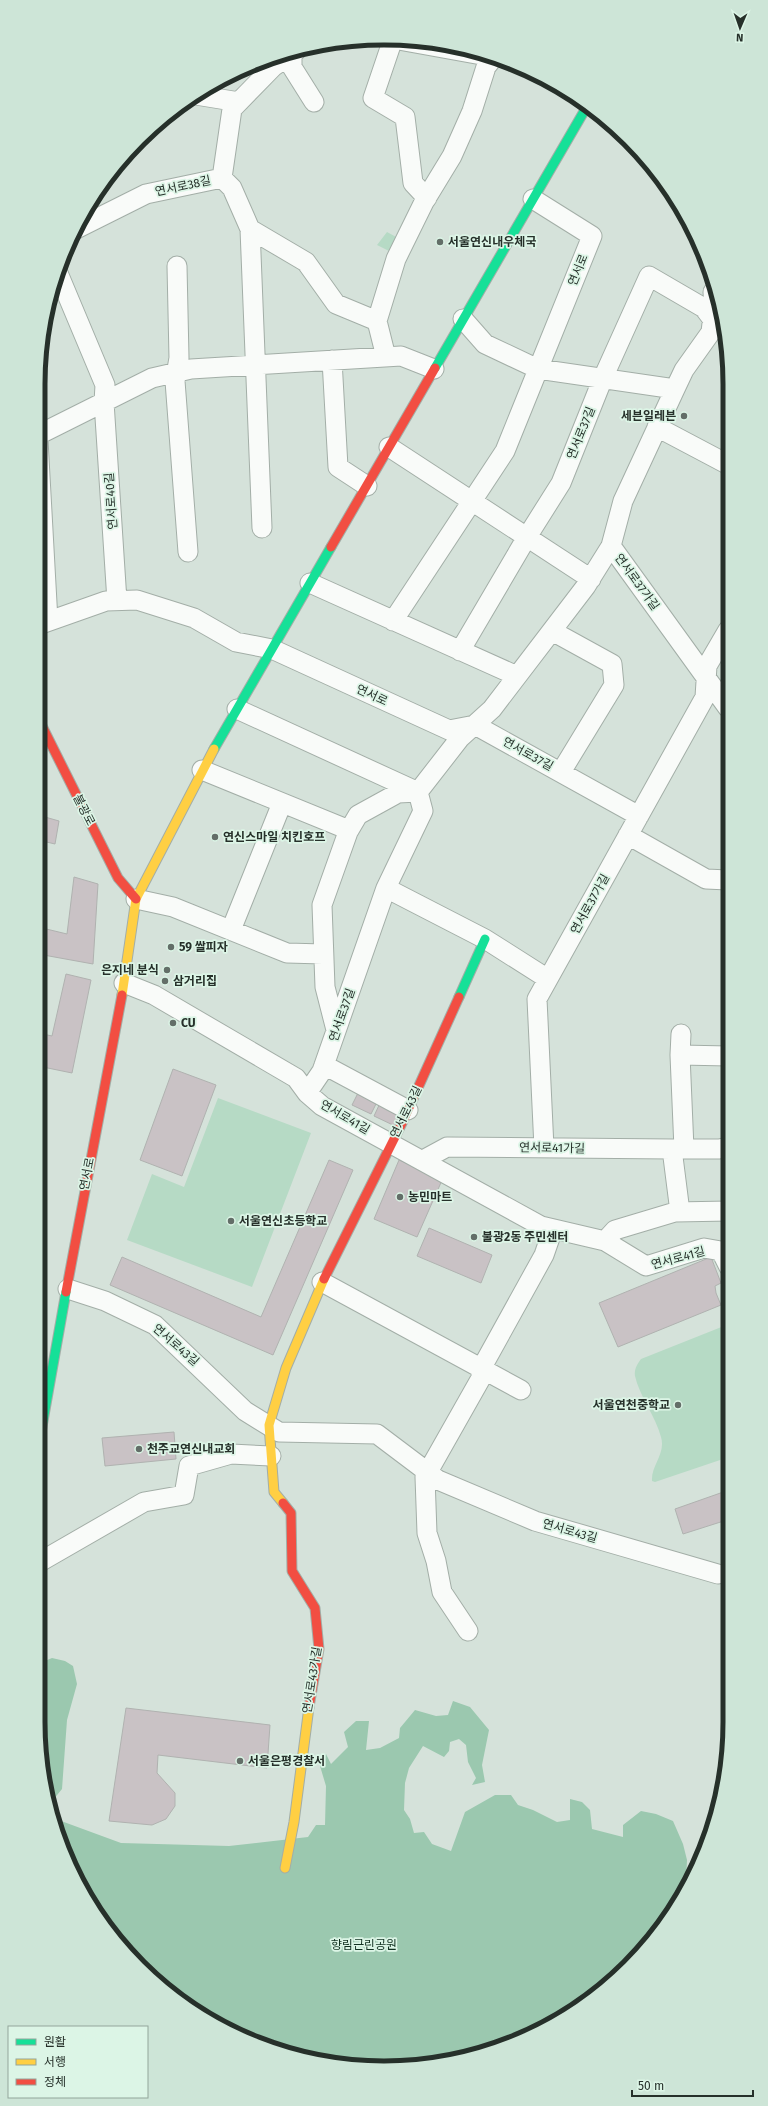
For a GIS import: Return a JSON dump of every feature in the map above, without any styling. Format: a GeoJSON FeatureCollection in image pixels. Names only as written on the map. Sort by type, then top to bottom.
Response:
{"type":"FeatureCollection","features":[{"type":"Feature","properties":{"kind":"main road","name":"연서로"},"geometry":{"type":"LineString","coordinates":[[45,1412],[68,1289],[83,1197],[124,983],[136,899],[202,770],[237,708],[584,111]]}},
{"type":"Feature","properties":{"kind":"main road","name":"불광로"},"geometry":{"type":"LineString","coordinates":[[45,732],[118,878],[136,899]]}},
{"type":"Feature","properties":{"kind":"main road","name":"연서로43길"},"geometry":{"type":"LineString","coordinates":[[269,1425],[286,1368],[322,1282],[408,1110],[485,939]]}},
{"type":"Feature","properties":{"kind":"main road","name":"연서로43가길"},"geometry":{"type":"LineString","coordinates":[[269,1425],[274,1492],[291,1513],[292,1571],[315,1608],[319,1649],[307,1716],[294,1822],[285,1868]]}},
{"type":"Feature","properties":{"kind":"street"},"geometry":{"type":"LineString","coordinates":[[391,45],[373,98],[405,117],[413,183],[427,198]]}},
{"type":"Feature","properties":{"kind":"street","name":"연서로38길"},"geometry":{"type":"LineString","coordinates":[[293,58],[292,67],[314,102]]}},
{"type":"Feature","properties":{"kind":"street","name":"연서로38길"},"geometry":{"type":"LineString","coordinates":[[85,225],[146,194],[222,178],[232,109],[273,67],[280,61]]}},
{"type":"Feature","properties":{"kind":"street"},"geometry":{"type":"LineString","coordinates":[[386,357],[377,321],[396,259],[427,198],[452,156],[472,111],[486,67],[490,62]]}},
{"type":"Feature","properties":{"kind":"street"},"geometry":{"type":"LineString","coordinates":[[208,94],[239,102]]}},
{"type":"Feature","properties":{"kind":"street"},"geometry":{"type":"LineString","coordinates":[[222,178],[232,188],[250,229],[262,528]]}},
{"type":"Feature","properties":{"kind":"street","name":"연서로"},"geometry":{"type":"LineString","coordinates":[[393,621],[505,451],[592,236],[533,199]]}},
{"type":"Feature","properties":{"kind":"street"},"geometry":{"type":"LineString","coordinates":[[250,229],[306,262],[336,304],[377,321]]}},
{"type":"Feature","properties":{"kind":"street"},"geometry":{"type":"LineString","coordinates":[[177,266],[179,358],[175,381],[188,552]]}},
{"type":"Feature","properties":{"kind":"street","name":"연서로37길"},"geometry":{"type":"LineString","coordinates":[[460,651],[527,537],[561,483],[603,378],[649,276],[704,308],[716,320]]}},
{"type":"Feature","properties":{"kind":"street","name":"연서로40길"},"geometry":{"type":"LineString","coordinates":[[61,281],[105,385],[104,402],[117,601]]}},
{"type":"Feature","properties":{"kind":"street"},"geometry":{"type":"LineString","coordinates":[[463,319],[485,344],[538,369],[675,389]]}},
{"type":"Feature","properties":{"kind":"street"},"geometry":{"type":"LineString","coordinates":[[336,1030],[324,987],[322,905],[349,830],[358,815],[398,793],[418,792],[460,738],[492,709],[591,579],[610,546],[623,501],[684,370],[717,322]]}},
{"type":"Feature","properties":{"kind":"street"},"geometry":{"type":"LineString","coordinates":[[45,432],[152,378],[191,369],[401,356],[434,369]]}},
{"type":"Feature","properties":{"kind":"street"},"geometry":{"type":"LineString","coordinates":[[332,360],[338,467],[367,486]]}},
{"type":"Feature","properties":{"kind":"street"},"geometry":{"type":"LineString","coordinates":[[657,427],[723,462]]}},
{"type":"Feature","properties":{"kind":"street"},"geometry":{"type":"LineString","coordinates":[[389,448],[591,579]]}},
{"type":"Feature","properties":{"kind":"street","name":"연서로37가길"},"geometry":{"type":"LineString","coordinates":[[610,546],[723,701]]}},
{"type":"Feature","properties":{"kind":"street"},"geometry":{"type":"LineString","coordinates":[[310,583],[517,676]]}},
{"type":"Feature","properties":{"kind":"street","name":"연서로"},"geometry":{"type":"LineString","coordinates":[[45,622],[106,601],[137,600],[194,618],[236,642],[272,649],[449,730],[475,725]]}},
{"type":"Feature","properties":{"kind":"street","name":"연서로37길"},"geometry":{"type":"LineString","coordinates":[[475,725],[561,772],[614,685],[612,664],[552,631]]}},
{"type":"Feature","properties":{"kind":"street","name":"연서로37가길"},"geometry":{"type":"LineString","coordinates":[[544,1148],[537,999],[705,697],[707,666],[723,639]]}},
{"type":"Feature","properties":{"kind":"street"},"geometry":{"type":"LineString","coordinates":[[237,708],[418,792]]}},
{"type":"Feature","properties":{"kind":"street"},"geometry":{"type":"LineString","coordinates":[[202,770],[349,830]]}},
{"type":"Feature","properties":{"kind":"street"},"geometry":{"type":"LineString","coordinates":[[561,772],[639,816]]}},
{"type":"Feature","properties":{"kind":"street","name":"연서로37길"},"geometry":{"type":"LineString","coordinates":[[307,1093],[324,1065],[386,888],[423,811],[418,792]]}},
{"type":"Feature","properties":{"kind":"street"},"geometry":{"type":"LineString","coordinates":[[231,930],[282,803]]}},
{"type":"Feature","properties":{"kind":"street"},"geometry":{"type":"LineString","coordinates":[[628,835],[706,879],[723,880]]}},
{"type":"Feature","properties":{"kind":"street"},"geometry":{"type":"LineString","coordinates":[[386,888],[485,939],[548,978]]}},
{"type":"Feature","properties":{"kind":"street"},"geometry":{"type":"LineString","coordinates":[[136,899],[173,907],[287,953],[323,954]]}},
{"type":"Feature","properties":{"kind":"street","name":"연서로41길"},"geometry":{"type":"LineString","coordinates":[[124,983],[154,995],[296,1078],[307,1093],[322,1106],[541,1226],[606,1241],[646,1266],[704,1248],[721,1251],[723,1255]]}},
{"type":"Feature","properties":{"kind":"street"},"geometry":{"type":"LineString","coordinates":[[680,1212],[678,1149],[681,1034]]}},
{"type":"Feature","properties":{"kind":"street"},"geometry":{"type":"LineString","coordinates":[[680,1055],[723,1056]]}},
{"type":"Feature","properties":{"kind":"street"},"geometry":{"type":"LineString","coordinates":[[324,1065],[408,1110]]}},
{"type":"Feature","properties":{"kind":"street","name":"연서로41가길"},"geometry":{"type":"LineString","coordinates":[[423,1160],[447,1147],[678,1149],[723,1147]]}},
{"type":"Feature","properties":{"kind":"street"},"geometry":{"type":"LineString","coordinates":[[606,1241],[615,1230],[680,1212],[723,1211]]}},
{"type":"Feature","properties":{"kind":"street"},"geometry":{"type":"LineString","coordinates":[[468,1631],[442,1592],[436,1561],[426,1533],[425,1477],[481,1378],[481,1369],[544,1255],[552,1229]]}},
{"type":"Feature","properties":{"kind":"street"},"geometry":{"type":"LineString","coordinates":[[322,1282],[522,1390]]}},
{"type":"Feature","properties":{"kind":"street","name":"연서로43길"},"geometry":{"type":"LineString","coordinates":[[68,1289],[105,1301],[155,1325],[245,1411],[279,1432],[377,1434],[438,1480],[535,1520],[718,1574]]}},
{"type":"Feature","properties":{"kind":"street"},"geometry":{"type":"LineString","coordinates":[[45,1559],[144,1502],[184,1495],[189,1466],[231,1454],[271,1456]]}},
{"type":"Feature","properties":{"kind":"green space"},"geometry":{"type":"Polygon","coordinates":[[[387,232],[398,238],[393,253],[377,245],[387,232]]]}},
{"type":"Feature","properties":{"kind":"green space"},"geometry":{"type":"Polygon","coordinates":[[[218,1098],[311,1133],[252,1287],[127,1240],[152,1174],[184,1187],[218,1098]]]}},
{"type":"Feature","properties":{"kind":"green space"},"geometry":{"type":"Polygon","coordinates":[[[723,1326],[723,1459],[655,1482],[652,1481],[652,1475],[662,1449],[662,1443],[659,1429],[640,1391],[635,1376],[635,1369],[641,1359],[723,1326]]]}},
{"type":"Feature","properties":{"kind":"green space"},"geometry":{"type":"Polygon","coordinates":[[[52,1658],[65,1661],[73,1666],[77,1684],[67,1720],[62,1789],[54,1798],[48,1766],[46,1744],[45,1661],[52,1658]]]}},
{"type":"Feature","properties":{"kind":"green space","name":"향림근린공원"},"geometry":{"type":"Polygon","coordinates":[[[453,1701],[470,1707],[489,1730],[482,1765],[485,1782],[472,1785],[476,1778],[468,1762],[466,1745],[459,1739],[450,1742],[449,1751],[444,1757],[423,1746],[409,1768],[405,1783],[404,1810],[410,1819],[414,1833],[424,1832],[432,1844],[451,1851],[465,1812],[495,1795],[511,1795],[518,1805],[533,1810],[557,1822],[570,1820],[570,1799],[582,1802],[590,1810],[592,1829],[623,1837],[623,1825],[641,1811],[656,1814],[673,1821],[683,1844],[687,1860],[686,1875],[678,1892],[653,1928],[624,1962],[590,1991],[554,2016],[493,2043],[428,2058],[384,2061],[362,2060],[340,2058],[296,2049],[275,2043],[234,2026],[214,2016],[178,1991],[160,1977],[129,1946],[90,1892],[63,1831],[60,1821],[121,1843],[229,1846],[308,1837],[316,1825],[325,1825],[326,1786],[320,1766],[326,1754],[331,1764],[348,1747],[344,1732],[356,1721],[369,1721],[366,1750],[380,1748],[399,1738],[400,1728],[415,1710],[436,1716],[448,1715],[453,1701]]]}},
{"type":"Feature","properties":{"kind":"building"},"geometry":{"type":"Polygon","coordinates":[[[45,817],[59,821],[55,844],[45,842],[45,817]]]}},
{"type":"Feature","properties":{"kind":"building"},"geometry":{"type":"Polygon","coordinates":[[[74,877],[98,884],[93,964],[45,955],[45,929],[67,934],[74,877]]]}},
{"type":"Feature","properties":{"kind":"building"},"geometry":{"type":"Polygon","coordinates":[[[66,974],[91,980],[72,1073],[45,1067],[45,1034],[52,1036],[66,974]]]}},
{"type":"Feature","properties":{"kind":"building"},"geometry":{"type":"Polygon","coordinates":[[[173,1069],[216,1085],[182,1176],[140,1160],[173,1069]]]}},
{"type":"Feature","properties":{"kind":"building"},"geometry":{"type":"Polygon","coordinates":[[[360,1089],[379,1098],[371,1114],[352,1105],[360,1089]]]}},
{"type":"Feature","properties":{"kind":"building"},"geometry":{"type":"Polygon","coordinates":[[[381,1101],[402,1110],[395,1126],[374,1116],[381,1101]]]}},
{"type":"Feature","properties":{"kind":"building"},"geometry":{"type":"Polygon","coordinates":[[[329,1160],[353,1170],[273,1355],[110,1285],[122,1257],[261,1317],[329,1160]]]}},
{"type":"Feature","properties":{"kind":"building"},"geometry":{"type":"Polygon","coordinates":[[[399,1160],[443,1178],[417,1237],[374,1219],[399,1160]]]}},
{"type":"Feature","properties":{"kind":"building"},"geometry":{"type":"Polygon","coordinates":[[[429,1228],[492,1255],[481,1283],[417,1256],[429,1228]]]}},
{"type":"Feature","properties":{"kind":"building"},"geometry":{"type":"Polygon","coordinates":[[[711,1257],[721,1283],[715,1286],[721,1305],[618,1347],[599,1303],[711,1257]]]}},
{"type":"Feature","properties":{"kind":"building","name":"천주교연신내교회"},"geometry":{"type":"Polygon","coordinates":[[[174,1432],[176,1459],[105,1466],[102,1438],[174,1432]]]}},
{"type":"Feature","properties":{"kind":"building"},"geometry":{"type":"Polygon","coordinates":[[[723,1492],[723,1521],[683,1534],[675,1509],[723,1492]]]}},
{"type":"Feature","properties":{"kind":"building","name":"서울은평경찰서"},"geometry":{"type":"Polygon","coordinates":[[[126,1708],[270,1725],[267,1768],[158,1755],[157,1773],[175,1793],[175,1806],[166,1819],[152,1825],[109,1821],[126,1708]]]}},
{"type":"Feature","properties":{"kind":"traffic: fast"},"geometry":{"type":"LineString","coordinates":[[435,368],[584,111]]}},
{"type":"Feature","properties":{"kind":"traffic: fast"},"geometry":{"type":"LineString","coordinates":[[214,749],[331,547]]}},
{"type":"Feature","properties":{"kind":"traffic: fast"},"geometry":{"type":"LineString","coordinates":[[459,997],[485,939]]}},
{"type":"Feature","properties":{"kind":"traffic: fast"},"geometry":{"type":"LineString","coordinates":[[45,1410],[66,1292]]}},
{"type":"Feature","properties":{"kind":"traffic: slow"},"geometry":{"type":"LineString","coordinates":[[122,995],[136,899],[214,749]]}},
{"type":"Feature","properties":{"kind":"traffic: slow"},"geometry":{"type":"LineString","coordinates":[[283,1503],[274,1492],[269,1425],[286,1368],[324,1279]]}},
{"type":"Feature","properties":{"kind":"traffic: slow"},"geometry":{"type":"LineString","coordinates":[[285,1868],[294,1822],[309,1707]]}},
{"type":"Feature","properties":{"kind":"traffic: jam"},"geometry":{"type":"LineString","coordinates":[[331,547],[435,368]]}},
{"type":"Feature","properties":{"kind":"traffic: jam"},"geometry":{"type":"LineString","coordinates":[[45,732],[118,878],[136,899]]}},
{"type":"Feature","properties":{"kind":"traffic: jam"},"geometry":{"type":"LineString","coordinates":[[66,1292],[122,995]]}},
{"type":"Feature","properties":{"kind":"traffic: jam"},"geometry":{"type":"LineString","coordinates":[[324,1279],[403,1121],[459,997]]}},
{"type":"Feature","properties":{"kind":"traffic: jam"},"geometry":{"type":"LineString","coordinates":[[283,1503],[291,1513],[292,1571],[315,1608],[319,1649],[309,1707]]}},
{"type":"Feature","properties":{"kind":"place","name":"서울연신내우체국"},"geometry":{"type":"Point","coordinates":[440,242]}},
{"type":"Feature","properties":{"kind":"place","name":"세븐일레븐"},"geometry":{"type":"Point","coordinates":[684,416]}},
{"type":"Feature","properties":{"kind":"place","name":"연신스마일 치킨호프"},"geometry":{"type":"Point","coordinates":[215,837]}},
{"type":"Feature","properties":{"kind":"place","name":"59 쌀피자"},"geometry":{"type":"Point","coordinates":[171,947]}},
{"type":"Feature","properties":{"kind":"place","name":"은지네 분식"},"geometry":{"type":"Point","coordinates":[167,970]}},
{"type":"Feature","properties":{"kind":"place","name":"삼거리집"},"geometry":{"type":"Point","coordinates":[165,981]}},
{"type":"Feature","properties":{"kind":"place","name":"CU"},"geometry":{"type":"Point","coordinates":[173,1023]}},
{"type":"Feature","properties":{"kind":"place","name":"농민마트"},"geometry":{"type":"Point","coordinates":[400,1197]}},
{"type":"Feature","properties":{"kind":"place","name":"서울연신초등학교"},"geometry":{"type":"Point","coordinates":[231,1221]}},
{"type":"Feature","properties":{"kind":"place","name":"불광2동 주민센터"},"geometry":{"type":"Point","coordinates":[474,1237]}},
{"type":"Feature","properties":{"kind":"place","name":"서울연천중학교"},"geometry":{"type":"Point","coordinates":[678,1405]}},
{"type":"Feature","properties":{"kind":"place","name":"천주교연신내교회"},"geometry":{"type":"Point","coordinates":[139,1449]}},
{"type":"Feature","properties":{"kind":"place","name":"서울은평경찰서"},"geometry":{"type":"Point","coordinates":[240,1761]}}]}
